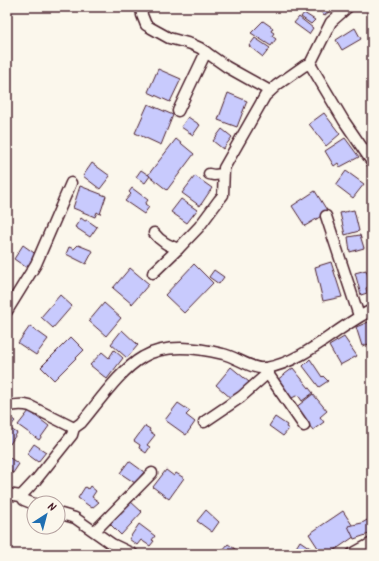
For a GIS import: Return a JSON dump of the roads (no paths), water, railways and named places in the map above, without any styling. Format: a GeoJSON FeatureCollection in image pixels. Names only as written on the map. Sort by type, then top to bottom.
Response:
{"type":"FeatureCollection","features":[{"type":"Feature","properties":{"kind":"street"},"geometry":{"type":"LineString","coordinates":[[141,7],[146,25],[169,38],[192,44],[227,67],[270,91]]}},
{"type":"Feature","properties":{"kind":"street"},"geometry":{"type":"LineString","coordinates":[[153,273],[199,227],[223,194],[224,168],[261,103],[270,91],[304,66],[310,64],[335,17],[348,7]]}},
{"type":"Feature","properties":{"kind":"street"},"geometry":{"type":"LineString","coordinates":[[178,111],[206,52]]}},
{"type":"Feature","properties":{"kind":"street"},"geometry":{"type":"LineString","coordinates":[[310,64],[344,121],[372,162]]}},
{"type":"Feature","properties":{"kind":"street"},"geometry":{"type":"LineString","coordinates":[[209,174],[223,174]]}},
{"type":"Feature","properties":{"kind":"street"},"geometry":{"type":"LineString","coordinates":[[7,311],[36,264],[71,183]]}},
{"type":"Feature","properties":{"kind":"street"},"geometry":{"type":"LineString","coordinates":[[326,216],[359,316]]}},
{"type":"Feature","properties":{"kind":"street"},"geometry":{"type":"LineString","coordinates":[[154,233],[158,239],[165,244],[178,249]]}},
{"type":"Feature","properties":{"kind":"street"},"geometry":{"type":"LineString","coordinates":[[204,422],[241,397],[266,370],[296,358],[359,316],[372,310]]}},
{"type":"Feature","properties":{"kind":"street"},"geometry":{"type":"LineString","coordinates":[[21,496],[36,480],[72,435],[74,428],[81,424],[119,378],[142,357],[152,352],[175,349],[208,350],[229,355],[256,368],[266,370],[304,426]]}},
{"type":"Feature","properties":{"kind":"street"},"geometry":{"type":"LineString","coordinates":[[7,407],[17,404],[30,406],[74,428]]}},
{"type":"Feature","properties":{"kind":"street"},"geometry":{"type":"LineString","coordinates":[[95,531],[152,473]]}},
{"type":"Feature","properties":{"kind":"street"},"geometry":{"type":"LineString","coordinates":[[7,494],[21,496],[26,501]]}},
{"type":"Feature","properties":{"kind":"street"},"geometry":{"type":"LineString","coordinates":[[66,515],[75,518],[112,544],[133,554]]}},
{"type":"Feature","properties":{"kind":"street"},"geometry":{"type":"LineString","coordinates":[[352,554],[372,543]]}}]}
